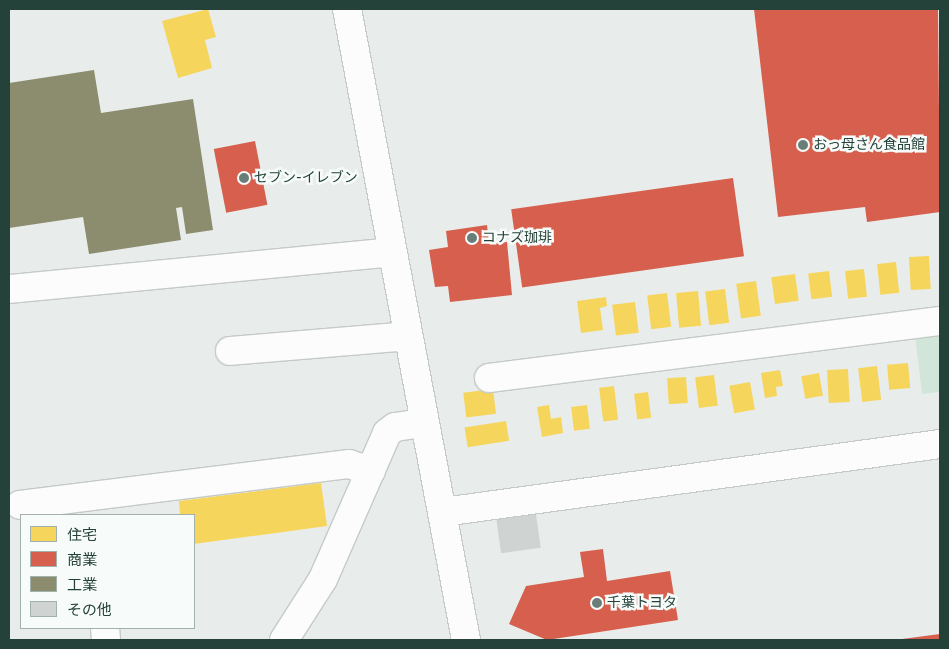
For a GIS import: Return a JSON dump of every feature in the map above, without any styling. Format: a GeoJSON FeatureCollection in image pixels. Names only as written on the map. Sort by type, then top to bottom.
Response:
{"type":"FeatureCollection","features":[{"type":"Feature","properties":{"kind":"street"},"geometry":{"type":"LineString","coordinates":[[347,9],[390,252],[443,512],[466,640]]}},
{"type":"Feature","properties":{"kind":"street"},"geometry":{"type":"LineString","coordinates":[[9,289],[390,252]]}},
{"type":"Feature","properties":{"kind":"street"},"geometry":{"type":"LineString","coordinates":[[489,378],[940,320]]}},
{"type":"Feature","properties":{"kind":"street"},"geometry":{"type":"LineString","coordinates":[[230,352],[407,336]]}},
{"type":"Feature","properties":{"kind":"street"},"geometry":{"type":"LineString","coordinates":[[284,640],[324,579],[387,432],[395,427],[424,423]]}},
{"type":"Feature","properties":{"kind":"street"},"geometry":{"type":"LineString","coordinates":[[443,512],[940,444]]}},
{"type":"Feature","properties":{"kind":"street"},"geometry":{"type":"LineString","coordinates":[[20,505],[349,464],[371,471]]}},
{"type":"Feature","properties":{"kind":"green space"},"geometry":{"type":"Polygon","coordinates":[[[940,333],[940,392],[922,394],[915,335],[940,333]]]}},
{"type":"Feature","properties":{"kind":"building: 住宅"},"geometry":{"type":"Polygon","coordinates":[[[208,9],[216,37],[205,40],[212,68],[178,78],[162,21],[208,9]]]}},
{"type":"Feature","properties":{"kind":"building: 住宅"},"geometry":{"type":"Polygon","coordinates":[[[929,256],[931,289],[911,290],[909,257],[929,256]]]}},
{"type":"Feature","properties":{"kind":"building: 住宅"},"geometry":{"type":"Polygon","coordinates":[[[896,262],[899,293],[880,295],[877,264],[896,262]]]}},
{"type":"Feature","properties":{"kind":"building: 住宅"},"geometry":{"type":"Polygon","coordinates":[[[864,269],[867,297],[848,299],[845,271],[864,269]]]}},
{"type":"Feature","properties":{"kind":"building: 住宅"},"geometry":{"type":"Polygon","coordinates":[[[829,271],[832,297],[811,299],[808,274],[829,271]]]}},
{"type":"Feature","properties":{"kind":"building: 住宅"},"geometry":{"type":"Polygon","coordinates":[[[795,274],[799,301],[775,304],[771,277],[795,274]]]}},
{"type":"Feature","properties":{"kind":"building: 住宅"},"geometry":{"type":"Polygon","coordinates":[[[756,281],[761,316],[741,318],[736,284],[756,281]]]}},
{"type":"Feature","properties":{"kind":"building: 住宅"},"geometry":{"type":"Polygon","coordinates":[[[725,289],[729,323],[709,325],[705,291],[725,289]]]}},
{"type":"Feature","properties":{"kind":"building: 住宅"},"geometry":{"type":"Polygon","coordinates":[[[698,291],[701,326],[679,328],[676,293],[698,291]]]}},
{"type":"Feature","properties":{"kind":"building: 住宅"},"geometry":{"type":"Polygon","coordinates":[[[667,293],[671,327],[651,329],[647,295],[667,293]]]}},
{"type":"Feature","properties":{"kind":"building: 住宅"},"geometry":{"type":"Polygon","coordinates":[[[606,297],[607,306],[600,308],[603,330],[581,333],[577,301],[606,297]]]}},
{"type":"Feature","properties":{"kind":"building: 住宅"},"geometry":{"type":"Polygon","coordinates":[[[635,302],[639,333],[616,336],[612,305],[635,302]]]}},
{"type":"Feature","properties":{"kind":"building: 住宅"},"geometry":{"type":"Polygon","coordinates":[[[908,363],[910,388],[889,390],[887,365],[908,363]]]}},
{"type":"Feature","properties":{"kind":"building: 住宅"},"geometry":{"type":"Polygon","coordinates":[[[877,366],[881,400],[862,402],[858,368],[877,366]]]}},
{"type":"Feature","properties":{"kind":"building: 住宅"},"geometry":{"type":"Polygon","coordinates":[[[848,369],[850,402],[829,403],[827,370],[848,369]]]}},
{"type":"Feature","properties":{"kind":"building: 住宅"},"geometry":{"type":"Polygon","coordinates":[[[780,370],[783,386],[776,387],[777,396],[765,398],[761,373],[780,370]]]}},
{"type":"Feature","properties":{"kind":"building: 住宅"},"geometry":{"type":"Polygon","coordinates":[[[819,373],[823,396],[805,399],[801,376],[819,373]]]}},
{"type":"Feature","properties":{"kind":"building: 住宅"},"geometry":{"type":"Polygon","coordinates":[[[714,375],[718,406],[699,408],[695,377],[714,375]]]}},
{"type":"Feature","properties":{"kind":"building: 住宅"},"geometry":{"type":"Polygon","coordinates":[[[686,377],[688,403],[669,404],[667,378],[686,377]]]}},
{"type":"Feature","properties":{"kind":"building: 住宅"},"geometry":{"type":"Polygon","coordinates":[[[750,382],[755,410],[734,413],[729,386],[750,382]]]}},
{"type":"Feature","properties":{"kind":"building: 住宅"},"geometry":{"type":"Polygon","coordinates":[[[614,386],[618,420],[603,422],[599,388],[614,386]]]}},
{"type":"Feature","properties":{"kind":"building: 住宅"},"geometry":{"type":"Polygon","coordinates":[[[493,389],[496,414],[466,417],[463,393],[493,389]]]}},
{"type":"Feature","properties":{"kind":"building: 住宅"},"geometry":{"type":"Polygon","coordinates":[[[648,392],[651,418],[637,420],[634,394],[648,392]]]}},
{"type":"Feature","properties":{"kind":"building: 住宅"},"geometry":{"type":"Polygon","coordinates":[[[549,405],[551,419],[561,417],[563,433],[542,437],[537,407],[549,405]]]}},
{"type":"Feature","properties":{"kind":"building: 住宅"},"geometry":{"type":"Polygon","coordinates":[[[587,405],[590,429],[574,431],[571,407],[587,405]]]}},
{"type":"Feature","properties":{"kind":"building: 住宅"},"geometry":{"type":"Polygon","coordinates":[[[506,421],[509,441],[468,447],[465,428],[506,421]]]}},
{"type":"Feature","properties":{"kind":"building: 住宅"},"geometry":{"type":"Polygon","coordinates":[[[321,483],[327,526],[195,544],[195,514],[180,514],[179,501],[321,483]]]}},
{"type":"Feature","properties":{"kind":"building: 商業"},"geometry":{"type":"Polygon","coordinates":[[[754,9],[938,9],[940,212],[867,222],[865,207],[778,217],[754,9]]]}},
{"type":"Feature","properties":{"kind":"building: 商業"},"geometry":{"type":"Polygon","coordinates":[[[255,141],[267,205],[226,213],[214,149],[255,141]]]}},
{"type":"Feature","properties":{"kind":"building: 商業"},"geometry":{"type":"Polygon","coordinates":[[[733,178],[744,256],[522,287],[511,209],[733,178]]]}},
{"type":"Feature","properties":{"kind":"building: 商業"},"geometry":{"type":"Polygon","coordinates":[[[487,225],[489,244],[507,242],[512,295],[450,302],[448,286],[435,287],[429,250],[448,247],[446,231],[487,225]]]}},
{"type":"Feature","properties":{"kind":"building: 商業","name":"千葉トヨタ"},"geometry":{"type":"Polygon","coordinates":[[[603,549],[607,581],[670,571],[678,620],[547,640],[509,624],[526,586],[584,577],[580,552],[603,549]]]}},
{"type":"Feature","properties":{"kind":"building: 商業"},"geometry":{"type":"Polygon","coordinates":[[[940,634],[940,640],[902,639],[940,634]]]}},
{"type":"Feature","properties":{"kind":"building: 工業"},"geometry":{"type":"Polygon","coordinates":[[[94,70],[101,113],[193,99],[213,230],[186,234],[182,207],[176,208],[181,240],[89,254],[83,217],[9,228],[9,83],[94,70]]]}},
{"type":"Feature","properties":{"kind":"building: その他"},"geometry":{"type":"Polygon","coordinates":[[[536,514],[541,548],[501,553],[496,520],[536,514]]]}},
{"type":"Feature","properties":{"kind":"place","name":"おっ母さん食品館"},"geometry":{"type":"Point","coordinates":[803,145]}},
{"type":"Feature","properties":{"kind":"place","name":"セブン-イレブン"},"geometry":{"type":"Point","coordinates":[244,178]}},
{"type":"Feature","properties":{"kind":"place","name":"コナズ珈琲"},"geometry":{"type":"Point","coordinates":[472,238]}},
{"type":"Feature","properties":{"kind":"place","name":"千葉トヨタ"},"geometry":{"type":"Point","coordinates":[597,603]}}]}
